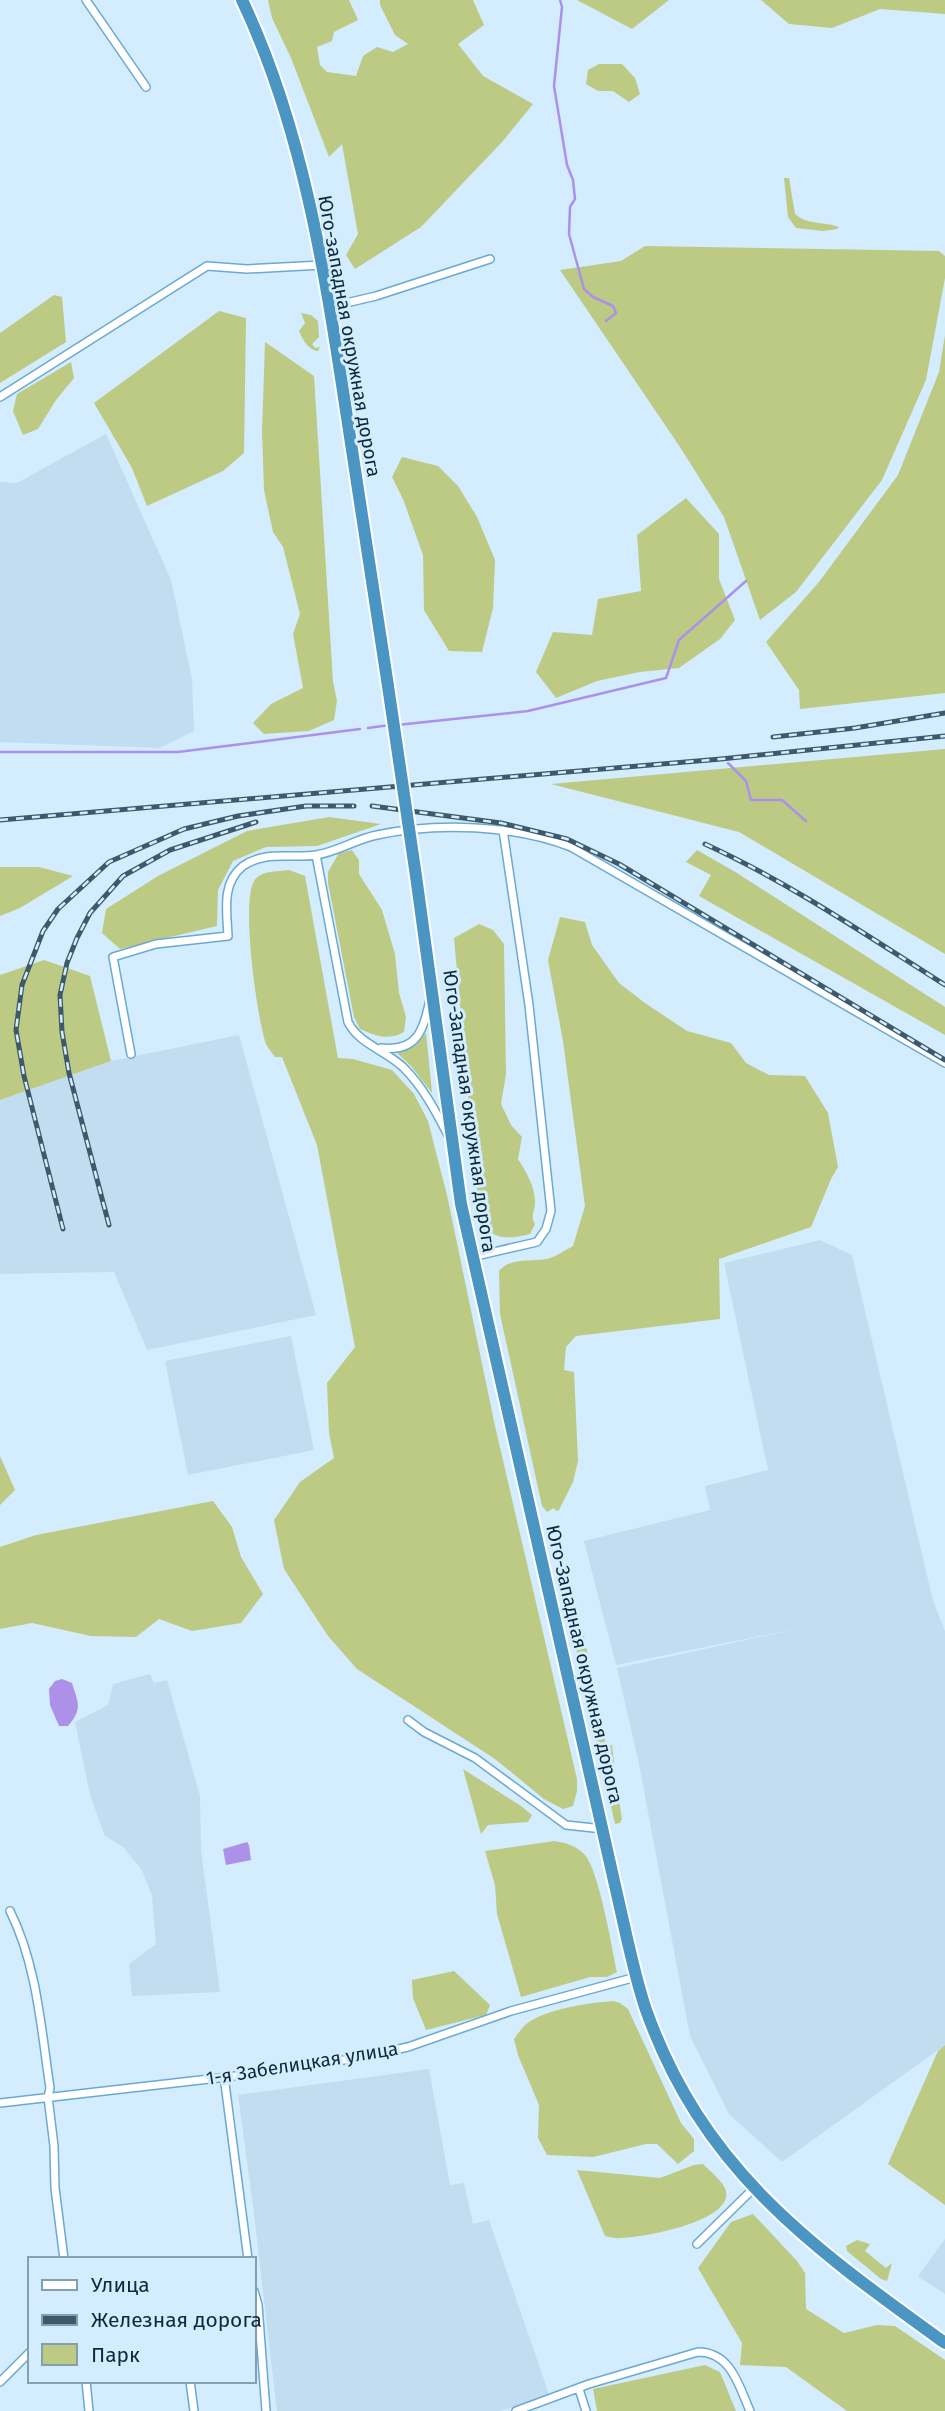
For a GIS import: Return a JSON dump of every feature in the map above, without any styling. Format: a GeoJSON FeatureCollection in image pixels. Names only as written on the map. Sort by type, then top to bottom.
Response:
{"type":"FeatureCollection","features":[{"type":"Feature","properties":{"kind":"highway","name":"Юго-западная окружная дорога"},"geometry":{"type":"LineString","coordinates":[[242,0],[280,93],[322,265],[416,876]]}},
{"type":"Feature","properties":{"kind":"highway","name":"Юго-Западная окружная дорога"},"geometry":{"type":"LineString","coordinates":[[416,876],[452,1142],[471,1257],[636,1977],[653,2027],[683,2092],[701,2122],[726,2157],[754,2188],[826,2254],[945,2343]]}},
{"type":"Feature","properties":{"kind":"street"},"geometry":{"type":"LineString","coordinates":[[86,0],[146,87]]}},
{"type":"Feature","properties":{"kind":"street"},"geometry":{"type":"LineString","coordinates":[[329,307],[376,296],[490,259]]}},
{"type":"Feature","properties":{"kind":"street"},"geometry":{"type":"LineString","coordinates":[[0,397],[207,266],[247,269],[322,265]]}},
{"type":"Feature","properties":{"kind":"street"},"geometry":{"type":"LineString","coordinates":[[131,1054],[113,957],[156,944],[228,936],[227,890],[243,867],[269,855],[316,855],[376,835],[458,828],[548,838],[582,853],[945,1063]]}},
{"type":"Feature","properties":{"kind":"street"},"geometry":{"type":"LineString","coordinates":[[471,1257],[537,1242],[546,1230],[551,1212],[529,1005],[503,831]]}},
{"type":"Feature","properties":{"kind":"street"},"geometry":{"type":"LineString","coordinates":[[316,855],[346,1014],[355,1034],[403,1067],[421,1086],[452,1142]]}},
{"type":"Feature","properties":{"kind":"street"},"geometry":{"type":"LineString","coordinates":[[378,1048],[399,1048],[417,1038],[423,1027],[432,993]]}},
{"type":"Feature","properties":{"kind":"street"},"geometry":{"type":"LineString","coordinates":[[408,1720],[424,1732],[475,1758],[566,1825],[603,1829]]}},
{"type":"Feature","properties":{"kind":"street"},"geometry":{"type":"LineString","coordinates":[[10,1911],[24,1938],[35,1987],[50,2088],[48,2097],[54,2146],[55,2188],[64,2257]]}},
{"type":"Feature","properties":{"kind":"street","name":"1-я Забелицкая улица"},"geometry":{"type":"LineString","coordinates":[[0,2103],[244,2075],[357,2058],[408,2047],[511,2011],[636,1977]]}},
{"type":"Feature","properties":{"kind":"street"},"geometry":{"type":"LineString","coordinates":[[225,2076],[248,2257]]}},
{"type":"Feature","properties":{"kind":"street"},"geometry":{"type":"LineString","coordinates":[[697,2244],[754,2188]]}},
{"type":"Feature","properties":{"kind":"street"},"geometry":{"type":"LineString","coordinates":[[256,2298],[265,2411]]}},
{"type":"Feature","properties":{"kind":"street"},"geometry":{"type":"LineString","coordinates":[[516,2411],[589,2384],[698,2352],[713,2354],[730,2367],[750,2411]]}},
{"type":"Feature","properties":{"kind":"street"},"geometry":{"type":"LineString","coordinates":[[0,2382],[28,2354]]}},
{"type":"Feature","properties":{"kind":"street"},"geometry":{"type":"LineString","coordinates":[[86,2383],[89,2411]]}},
{"type":"Feature","properties":{"kind":"street"},"geometry":{"type":"LineString","coordinates":[[190,2383],[194,2411]]}},
{"type":"Feature","properties":{"kind":"street"},"geometry":{"type":"LineString","coordinates":[[579,2389],[586,2411]]}},
{"type":"Feature","properties":{"kind":"shaded area"},"geometry":{"type":"Polygon","coordinates":[[[106,434],[171,580],[192,679],[194,731],[160,748],[0,742],[0,482],[17,483],[106,434]]]}},
{"type":"Feature","properties":{"kind":"shaded area"},"geometry":{"type":"Polygon","coordinates":[[[239,1035],[316,1315],[147,1350],[114,1272],[0,1274],[0,1100],[111,1061],[239,1035]]]}},
{"type":"Feature","properties":{"kind":"shaded area"},"geometry":{"type":"Polygon","coordinates":[[[820,1240],[852,1255],[933,1601],[945,1631],[945,2045],[782,2162],[729,2114],[690,2036],[639,1764],[617,1668],[805,1627],[616,1665],[584,1541],[710,1510],[705,1486],[768,1470],[724,1263],[820,1240]]]}},
{"type":"Feature","properties":{"kind":"shaded area"},"geometry":{"type":"Polygon","coordinates":[[[291,1336],[314,1450],[188,1475],[165,1361],[291,1336]]]}},
{"type":"Feature","properties":{"kind":"shaded area"},"geometry":{"type":"Polygon","coordinates":[[[150,1674],[154,1683],[167,1680],[200,1796],[201,1850],[220,1992],[132,1996],[129,1964],[156,1944],[152,1896],[142,1870],[123,1847],[105,1836],[90,1795],[75,1722],[108,1705],[113,1684],[150,1674]]]}},
{"type":"Feature","properties":{"kind":"shaded area"},"geometry":{"type":"Polygon","coordinates":[[[62,1679],[72,1683],[77,1701],[76,1714],[68,1726],[59,1726],[50,1705],[49,1689],[55,1681],[62,1679]]]}},
{"type":"Feature","properties":{"kind":"shaded area"},"geometry":{"type":"Polygon","coordinates":[[[247,1842],[251,1860],[226,1865],[223,1849],[247,1842]]]}},
{"type":"Feature","properties":{"kind":"shaded area"},"geometry":{"type":"Polygon","coordinates":[[[429,2069],[450,2185],[464,2183],[473,2224],[489,2220],[550,2397],[500,2411],[277,2411],[238,2095],[429,2069]]]}},
{"type":"Feature","properties":{"kind":"shaded area"},"geometry":{"type":"Polygon","coordinates":[[[945,2239],[945,2294],[918,2276],[945,2239]]]}},
{"type":"Feature","properties":{"kind":"green space"},"geometry":{"type":"Polygon","coordinates":[[[268,0],[349,0],[358,20],[334,32],[332,41],[317,47],[320,65],[327,72],[356,76],[363,56],[377,47],[393,52],[408,44],[395,35],[380,0],[473,0],[484,25],[458,44],[483,76],[533,104],[503,141],[421,227],[355,269],[346,255],[358,234],[342,144],[329,157],[291,58],[272,18],[268,0]]]}},
{"type":"Feature","properties":{"kind":"green space"},"geometry":{"type":"Polygon","coordinates":[[[577,0],[669,0],[632,29],[577,0]]]}},
{"type":"Feature","properties":{"kind":"green space"},"geometry":{"type":"Polygon","coordinates":[[[761,0],[945,0],[945,14],[880,9],[832,28],[789,24],[761,0]]]}},
{"type":"Feature","properties":{"kind":"green space"},"geometry":{"type":"Polygon","coordinates":[[[599,64],[622,64],[635,78],[640,94],[629,102],[613,91],[598,91],[586,84],[588,70],[599,64]]]}},
{"type":"Feature","properties":{"kind":"green space"},"geometry":{"type":"Polygon","coordinates":[[[784,178],[789,178],[795,214],[811,222],[839,227],[823,231],[796,228],[788,217],[784,178]]]}},
{"type":"Feature","properties":{"kind":"green space"},"geometry":{"type":"Polygon","coordinates":[[[645,246],[939,251],[945,256],[945,278],[926,380],[882,480],[796,592],[760,620],[724,517],[560,270],[621,261],[645,246]]]}},
{"type":"Feature","properties":{"kind":"green space"},"geometry":{"type":"Polygon","coordinates":[[[54,295],[62,297],[66,342],[0,383],[0,333],[54,295]]]}},
{"type":"Feature","properties":{"kind":"green space"},"geometry":{"type":"Polygon","coordinates":[[[219,311],[246,318],[244,453],[223,471],[147,506],[132,468],[94,403],[219,311]]]}},
{"type":"Feature","properties":{"kind":"green space"},"geometry":{"type":"Polygon","coordinates":[[[301,313],[311,315],[318,321],[319,337],[312,344],[315,348],[320,347],[318,351],[309,347],[299,331],[305,323],[301,313]]]}},
{"type":"Feature","properties":{"kind":"green space"},"geometry":{"type":"Polygon","coordinates":[[[945,335],[945,693],[800,709],[799,690],[766,642],[819,582],[898,475],[939,372],[945,335]]]}},
{"type":"Feature","properties":{"kind":"green space"},"geometry":{"type":"Polygon","coordinates":[[[265,342],[314,376],[333,681],[337,701],[334,720],[309,731],[264,734],[253,723],[271,704],[303,688],[293,634],[300,614],[283,547],[273,532],[264,490],[262,431],[265,342]]]}},
{"type":"Feature","properties":{"kind":"green space"},"geometry":{"type":"Polygon","coordinates":[[[71,362],[74,378],[38,429],[23,435],[13,411],[17,394],[71,362]]]}},
{"type":"Feature","properties":{"kind":"green space"},"geometry":{"type":"Polygon","coordinates":[[[402,457],[438,466],[458,486],[477,517],[495,560],[493,608],[482,652],[449,651],[424,610],[423,555],[392,477],[402,457]]]}},
{"type":"Feature","properties":{"kind":"green space"},"geometry":{"type":"Polygon","coordinates":[[[686,498],[719,534],[719,579],[735,620],[720,639],[679,668],[640,672],[597,681],[556,698],[536,672],[553,632],[592,635],[598,599],[641,591],[637,535],[686,498]]]}},
{"type":"Feature","properties":{"kind":"green space"},"geometry":{"type":"Polygon","coordinates":[[[945,749],[945,954],[739,832],[551,784],[945,749]]]}},
{"type":"Feature","properties":{"kind":"green space"},"geometry":{"type":"Polygon","coordinates":[[[329,817],[381,824],[317,846],[266,847],[233,861],[218,890],[217,926],[120,949],[102,933],[106,909],[158,876],[247,831],[329,817]]]}},
{"type":"Feature","properties":{"kind":"green space"},"geometry":{"type":"Polygon","coordinates":[[[352,850],[359,860],[359,874],[382,910],[395,954],[399,993],[406,1017],[404,1032],[393,1036],[377,1035],[360,1029],[354,1017],[328,883],[328,872],[339,853],[352,850]]]}},
{"type":"Feature","properties":{"kind":"green space"},"geometry":{"type":"Polygon","coordinates":[[[697,850],[945,1007],[945,1035],[699,896],[711,875],[686,862],[697,850]]]}},
{"type":"Feature","properties":{"kind":"green space"},"geometry":{"type":"Polygon","coordinates":[[[0,867],[39,867],[73,876],[20,908],[0,916],[0,867]]]}},
{"type":"Feature","properties":{"kind":"green space"},"geometry":{"type":"Polygon","coordinates":[[[289,870],[305,876],[338,1058],[353,1059],[392,1070],[414,1094],[428,1121],[447,1195],[495,1426],[577,1779],[573,1806],[563,1809],[544,1799],[495,1759],[357,1669],[328,1636],[284,1569],[274,1520],[300,1482],[334,1458],[329,1433],[327,1383],[355,1347],[317,1145],[282,1057],[275,1057],[266,1044],[255,987],[250,936],[250,893],[257,877],[270,872],[289,870]]]}},
{"type":"Feature","properties":{"kind":"green space"},"geometry":{"type":"Polygon","coordinates":[[[560,917],[585,922],[592,945],[619,983],[687,1031],[731,1043],[746,1063],[769,1075],[805,1076],[828,1113],[838,1167],[811,1227],[719,1259],[720,1319],[576,1336],[566,1347],[564,1370],[574,1372],[578,1461],[573,1482],[559,1510],[554,1508],[547,1512],[542,1506],[500,1314],[499,1271],[515,1262],[550,1258],[573,1246],[585,1206],[563,1041],[548,960],[560,917]]]}},
{"type":"Feature","properties":{"kind":"green space"},"geometry":{"type":"Polygon","coordinates":[[[479,924],[493,930],[504,944],[506,1074],[501,1104],[511,1125],[522,1137],[518,1159],[535,1196],[535,1224],[530,1234],[519,1236],[502,1237],[489,1230],[484,1224],[478,1205],[454,938],[479,924]]]}},
{"type":"Feature","properties":{"kind":"green space"},"geometry":{"type":"Polygon","coordinates":[[[44,960],[90,976],[111,1061],[0,1100],[0,975],[44,960]]]}},
{"type":"Feature","properties":{"kind":"green space"},"geometry":{"type":"Polygon","coordinates":[[[426,1033],[432,1092],[397,1053],[412,1047],[426,1033]]]}},
{"type":"Feature","properties":{"kind":"green space"},"geometry":{"type":"Polygon","coordinates":[[[0,1456],[15,1490],[0,1505],[0,1456]]]}},
{"type":"Feature","properties":{"kind":"green space"},"geometry":{"type":"Polygon","coordinates":[[[213,1501],[232,1527],[241,1557],[263,1594],[241,1623],[192,1631],[159,1619],[136,1637],[91,1636],[32,1623],[0,1629],[0,1547],[36,1535],[213,1501]]]}},
{"type":"Feature","properties":{"kind":"green space"},"geometry":{"type":"Polygon","coordinates":[[[571,1581],[578,1613],[572,1616],[568,1614],[562,1584],[571,1581]]]}},
{"type":"Feature","properties":{"kind":"green space"},"geometry":{"type":"Polygon","coordinates":[[[584,1636],[594,1685],[585,1685],[583,1682],[575,1644],[576,1637],[584,1636]]]}},
{"type":"Feature","properties":{"kind":"green space"},"geometry":{"type":"Polygon","coordinates":[[[599,1704],[606,1745],[612,1745],[614,1762],[607,1771],[601,1768],[590,1706],[599,1704]]]}},
{"type":"Feature","properties":{"kind":"green space"},"geometry":{"type":"Polygon","coordinates":[[[463,1769],[521,1806],[532,1815],[528,1822],[488,1825],[481,1834],[463,1769]]]}},
{"type":"Feature","properties":{"kind":"green space"},"geometry":{"type":"Polygon","coordinates":[[[609,1783],[617,1787],[622,1819],[620,1823],[615,1824],[606,1785],[609,1783]]]}},
{"type":"Feature","properties":{"kind":"green space"},"geometry":{"type":"Polygon","coordinates":[[[554,1841],[577,1848],[590,1862],[604,1910],[617,1972],[607,1977],[590,1977],[521,1997],[497,1914],[495,1885],[485,1851],[554,1841]]]}},
{"type":"Feature","properties":{"kind":"green space"},"geometry":{"type":"Polygon","coordinates":[[[454,1971],[490,2005],[486,2015],[426,2030],[413,1998],[412,1980],[454,1971]]]}},
{"type":"Feature","properties":{"kind":"green space"},"geometry":{"type":"Polygon","coordinates":[[[613,2001],[628,2009],[681,2123],[694,2139],[694,2151],[678,2164],[657,2144],[646,2144],[593,2157],[547,2155],[538,2138],[539,2105],[514,2039],[525,2025],[543,2015],[579,2005],[613,2001]]]}},
{"type":"Feature","properties":{"kind":"green space"},"geometry":{"type":"Polygon","coordinates":[[[945,2045],[945,2205],[888,2164],[938,2051],[945,2045]]]}},
{"type":"Feature","properties":{"kind":"green space"},"geometry":{"type":"Polygon","coordinates":[[[703,2164],[725,2188],[725,2200],[717,2210],[704,2218],[666,2231],[619,2238],[605,2236],[577,2170],[660,2178],[703,2164]]]}},
{"type":"Feature","properties":{"kind":"green space"},"geometry":{"type":"Polygon","coordinates":[[[753,2214],[805,2273],[806,2309],[844,2333],[877,2325],[895,2326],[945,2360],[945,2411],[847,2411],[786,2367],[740,2365],[742,2343],[698,2268],[731,2222],[753,2214]]]}},
{"type":"Feature","properties":{"kind":"green space"},"geometry":{"type":"Polygon","coordinates":[[[857,2240],[870,2244],[865,2251],[886,2268],[892,2263],[887,2281],[847,2251],[846,2246],[857,2240]]]}},
{"type":"Feature","properties":{"kind":"green space"},"geometry":{"type":"Polygon","coordinates":[[[705,2365],[720,2372],[736,2411],[597,2411],[593,2389],[705,2365]]]}},
{"type":"Feature","properties":{"kind":"waterway"},"geometry":{"type":"LineString","coordinates":[[560,0],[562,7],[554,86],[575,199],[570,207],[569,234],[584,289],[593,297],[613,306],[616,313],[606,321]]}},
{"type":"Feature","properties":{"kind":"waterway"},"geometry":{"type":"LineString","coordinates":[[397,725],[528,711],[666,678],[679,640],[746,581]]}},
{"type":"Feature","properties":{"kind":"waterway"},"geometry":{"type":"LineString","coordinates":[[368,728],[390,725]]}},
{"type":"Feature","properties":{"kind":"waterway"},"geometry":{"type":"LineString","coordinates":[[0,752],[178,752],[360,729]]}},
{"type":"Feature","properties":{"kind":"waterway"},"geometry":{"type":"LineString","coordinates":[[728,763],[746,781],[751,800],[782,800],[806,821]]}},
{"type":"Feature","properties":{"kind":"railway"},"geometry":{"type":"LineString","coordinates":[[773,737],[855,728],[945,713]]}},
{"type":"Feature","properties":{"kind":"railway"},"geometry":{"type":"LineString","coordinates":[[0,820],[721,759],[945,736]]}},
{"type":"Feature","properties":{"kind":"railway"},"geometry":{"type":"LineString","coordinates":[[63,1229],[24,1076],[16,1030],[22,985],[43,931],[58,909],[109,862],[184,829],[238,816],[306,806],[354,806]]}},
{"type":"Feature","properties":{"kind":"railway"},"geometry":{"type":"LineString","coordinates":[[372,806],[501,823],[567,839],[619,864],[945,1060]]}},
{"type":"Feature","properties":{"kind":"railway"},"geometry":{"type":"LineString","coordinates":[[109,1225],[69,1073],[62,1032],[60,995],[67,963],[90,913],[123,876],[170,850],[256,822]]}},
{"type":"Feature","properties":{"kind":"railway"},"geometry":{"type":"LineString","coordinates":[[705,844],[797,893],[945,985]]}}]}
